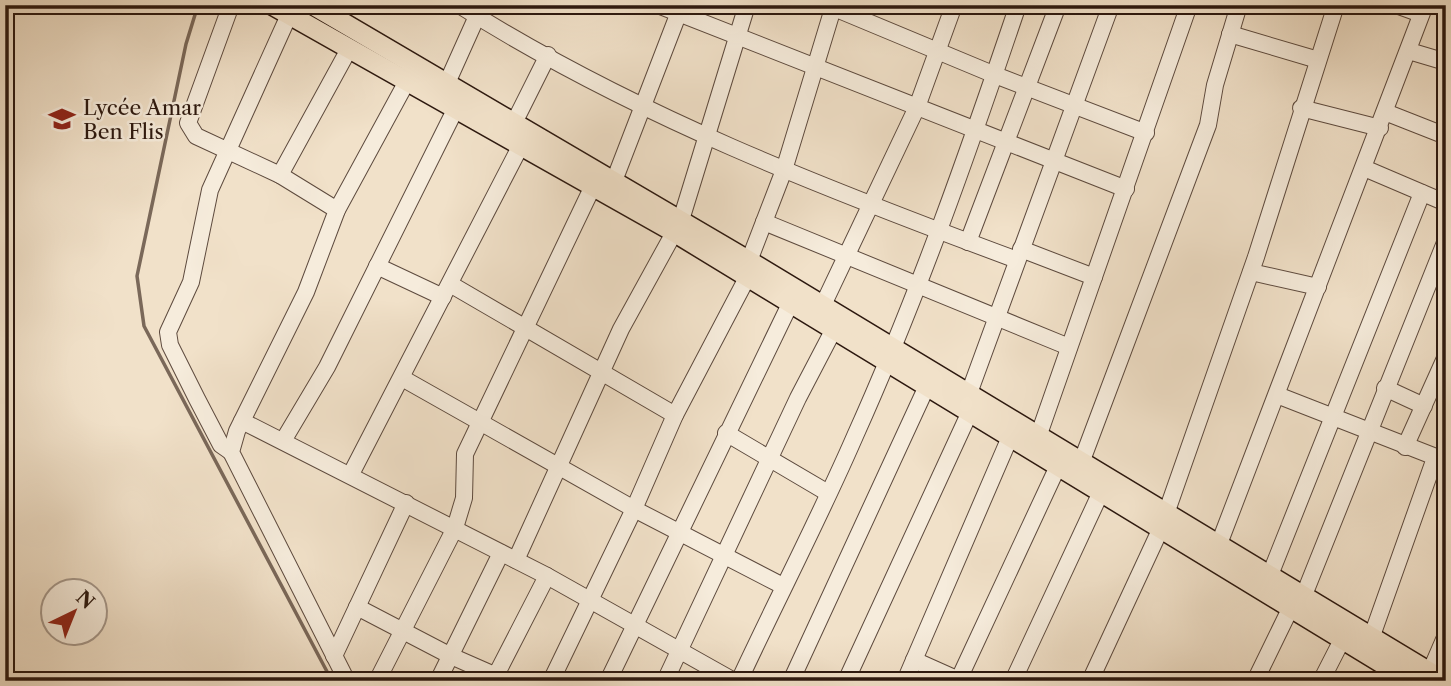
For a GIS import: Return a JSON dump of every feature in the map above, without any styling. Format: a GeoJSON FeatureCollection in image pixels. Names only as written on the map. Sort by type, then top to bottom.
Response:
{"type":"FeatureCollection","features":[{"type":"Feature","properties":{"kind":"main road"},"geometry":{"type":"LineString","coordinates":[[313,5],[412,73],[456,108],[593,186],[677,226]]}},
{"type":"Feature","properties":{"kind":"main road"},"geometry":{"type":"LineString","coordinates":[[281,10],[349,49],[447,83],[614,181],[677,226],[748,268],[823,305],[927,386],[971,403],[1010,437],[1058,466],[1079,470],[1297,604],[1369,645],[1437,676]]}},
{"type":"Feature","properties":{"kind":"main road"},"geometry":{"type":"LineString","coordinates":[[748,268],[791,302],[834,329],[889,354],[971,403],[1038,437],[1079,470],[1101,492],[1219,544],[1270,575],[1297,604],[1343,638],[1369,645],[1402,679]]}},
{"type":"Feature","properties":{"kind":"street"},"geometry":{"type":"LineString","coordinates":[[5,13],[10,5]]}},
{"type":"Feature","properties":{"kind":"street"},"geometry":{"type":"LineString","coordinates":[[231,5],[188,123],[196,136],[230,149],[280,175],[337,210]]}},
{"type":"Feature","properties":{"kind":"street"},"geometry":{"type":"LineString","coordinates":[[459,5],[480,11],[548,55],[643,106],[784,170],[968,242],[1094,277]]}},
{"type":"Feature","properties":{"kind":"street"},"geometry":{"type":"LineString","coordinates":[[658,5],[680,10],[738,38],[1125,188]]}},
{"type":"Feature","properties":{"kind":"street"},"geometry":{"type":"LineString","coordinates":[[438,681],[559,464],[621,329],[677,226],[747,5]]}},
{"type":"Feature","properties":{"kind":"street"},"geometry":{"type":"LineString","coordinates":[[823,305],[917,107],[954,5]]}},
{"type":"Feature","properties":{"kind":"street"},"geometry":{"type":"LineString","coordinates":[[242,421],[351,474],[547,576],[737,681],[828,493],[889,354],[939,231],[1018,5]]}},
{"type":"Feature","properties":{"kind":"street"},"geometry":{"type":"LineString","coordinates":[[968,242],[1058,5]]}},
{"type":"Feature","properties":{"kind":"street"},"geometry":{"type":"LineString","coordinates":[[846,681],[971,403],[995,319],[1111,5]]}},
{"type":"Feature","properties":{"kind":"street"},"geometry":{"type":"LineString","coordinates":[[1038,437],[1189,5]]}},
{"type":"Feature","properties":{"kind":"street"},"geometry":{"type":"LineString","coordinates":[[1079,470],[1208,125],[1215,85],[1239,5]]}},
{"type":"Feature","properties":{"kind":"street"},"geometry":{"type":"LineString","coordinates":[[1090,681],[1163,520],[1251,272],[1301,108],[1336,5]]}},
{"type":"Feature","properties":{"kind":"street"},"geometry":{"type":"LineString","coordinates":[[1219,544],[1380,128],[1423,9],[1396,5]]}},
{"type":"Feature","properties":{"kind":"street"},"geometry":{"type":"LineString","coordinates":[[551,681],[634,509],[675,415],[748,268],[784,170],[832,6],[937,52],[1146,133]]}},
{"type":"Feature","properties":{"kind":"street"},"geometry":{"type":"LineString","coordinates":[[281,10],[230,149],[210,190],[191,282],[168,331],[170,345],[197,399],[221,445],[231,452],[347,681]]}},
{"type":"Feature","properties":{"kind":"street"},"geometry":{"type":"LineString","coordinates":[[614,181],[680,10]]}},
{"type":"Feature","properties":{"kind":"street"},"geometry":{"type":"LineString","coordinates":[[447,83],[480,11]]}},
{"type":"Feature","properties":{"kind":"street"},"geometry":{"type":"LineString","coordinates":[[1230,34],[1318,60]]}},
{"type":"Feature","properties":{"kind":"street"},"geometry":{"type":"LineString","coordinates":[[280,175],[349,49]]}},
{"type":"Feature","properties":{"kind":"street"},"geometry":{"type":"LineString","coordinates":[[1409,51],[1446,62]]}},
{"type":"Feature","properties":{"kind":"street"},"geometry":{"type":"LineString","coordinates":[[514,122],[548,55]]}},
{"type":"Feature","properties":{"kind":"street"},"geometry":{"type":"LineString","coordinates":[[231,452],[242,421],[306,292],[337,210],[412,73]]}},
{"type":"Feature","properties":{"kind":"street"},"geometry":{"type":"LineString","coordinates":[[283,441],[309,401],[456,108]]}},
{"type":"Feature","properties":{"kind":"street"},"geometry":{"type":"LineString","coordinates":[[1301,108],[1380,128]]}},
{"type":"Feature","properties":{"kind":"street"},"geometry":{"type":"LineString","coordinates":[[1385,112],[1446,136]]}},
{"type":"Feature","properties":{"kind":"street"},"geometry":{"type":"LineString","coordinates":[[351,474],[521,145]]}},
{"type":"Feature","properties":{"kind":"street"},"geometry":{"type":"LineString","coordinates":[[1364,168],[1446,203]]}},
{"type":"Feature","properties":{"kind":"street"},"geometry":{"type":"LineString","coordinates":[[377,681],[455,528],[464,498],[466,454],[593,186]]}},
{"type":"Feature","properties":{"kind":"street"},"geometry":{"type":"LineString","coordinates":[[1270,575],[1422,193]]}},
{"type":"Feature","properties":{"kind":"street"},"geometry":{"type":"LineString","coordinates":[[764,222],[995,319],[1069,347]]}},
{"type":"Feature","properties":{"kind":"street"},"geometry":{"type":"LineString","coordinates":[[1255,681],[1297,604],[1446,240]]}},
{"type":"Feature","properties":{"kind":"street"},"geometry":{"type":"LineString","coordinates":[[377,266],[446,290],[527,326],[675,415]]}},
{"type":"Feature","properties":{"kind":"street"},"geometry":{"type":"LineString","coordinates":[[1251,272],[1318,287]]}},
{"type":"Feature","properties":{"kind":"street"},"geometry":{"type":"LineString","coordinates":[[608,681],[637,626],[679,531],[791,302]]}},
{"type":"Feature","properties":{"kind":"street"},"geometry":{"type":"LineString","coordinates":[[665,681],[770,457],[834,329]]}},
{"type":"Feature","properties":{"kind":"street"},"geometry":{"type":"LineString","coordinates":[[1405,447],[1446,356]]}},
{"type":"Feature","properties":{"kind":"street"},"geometry":{"type":"LineString","coordinates":[[402,378],[559,464],[634,509],[783,586]]}},
{"type":"Feature","properties":{"kind":"street"},"geometry":{"type":"LineString","coordinates":[[791,681],[927,386]]}},
{"type":"Feature","properties":{"kind":"street"},"geometry":{"type":"LineString","coordinates":[[1385,388],[1424,406]]}},
{"type":"Feature","properties":{"kind":"street"},"geometry":{"type":"LineString","coordinates":[[1277,395],[1367,433],[1440,459],[1369,645]]}},
{"type":"Feature","properties":{"kind":"street"},"geometry":{"type":"LineString","coordinates":[[726,433],[828,493]]}},
{"type":"Feature","properties":{"kind":"street"},"geometry":{"type":"LineString","coordinates":[[905,681],[1010,437]]}},
{"type":"Feature","properties":{"kind":"street"},"geometry":{"type":"LineString","coordinates":[[914,660],[959,680],[1058,466]]}},
{"type":"Feature","properties":{"kind":"street"},"geometry":{"type":"LineString","coordinates":[[1013,681],[1101,492]]}},
{"type":"Feature","properties":{"kind":"street"},"geometry":{"type":"LineString","coordinates":[[334,656],[407,503]]}},
{"type":"Feature","properties":{"kind":"street"},"geometry":{"type":"LineString","coordinates":[[357,607],[499,679],[547,576]]}},
{"type":"Feature","properties":{"kind":"street"},"geometry":{"type":"LineString","coordinates":[[1437,676],[1446,635]]}},
{"type":"Feature","properties":{"kind":"street"},"geometry":{"type":"LineString","coordinates":[[1321,681],[1343,638]]}},
{"type":"Feature","properties":{"kind":"waterway"},"geometry":{"type":"LineString","coordinates":[[198,5],[186,44],[137,276],[144,326],[332,681]]}},
{"type":"Feature","properties":{"kind":"place","name":"Lycée Amar Ben Flis"},"geometry":{"type":"Point","coordinates":[62,119]}}]}
